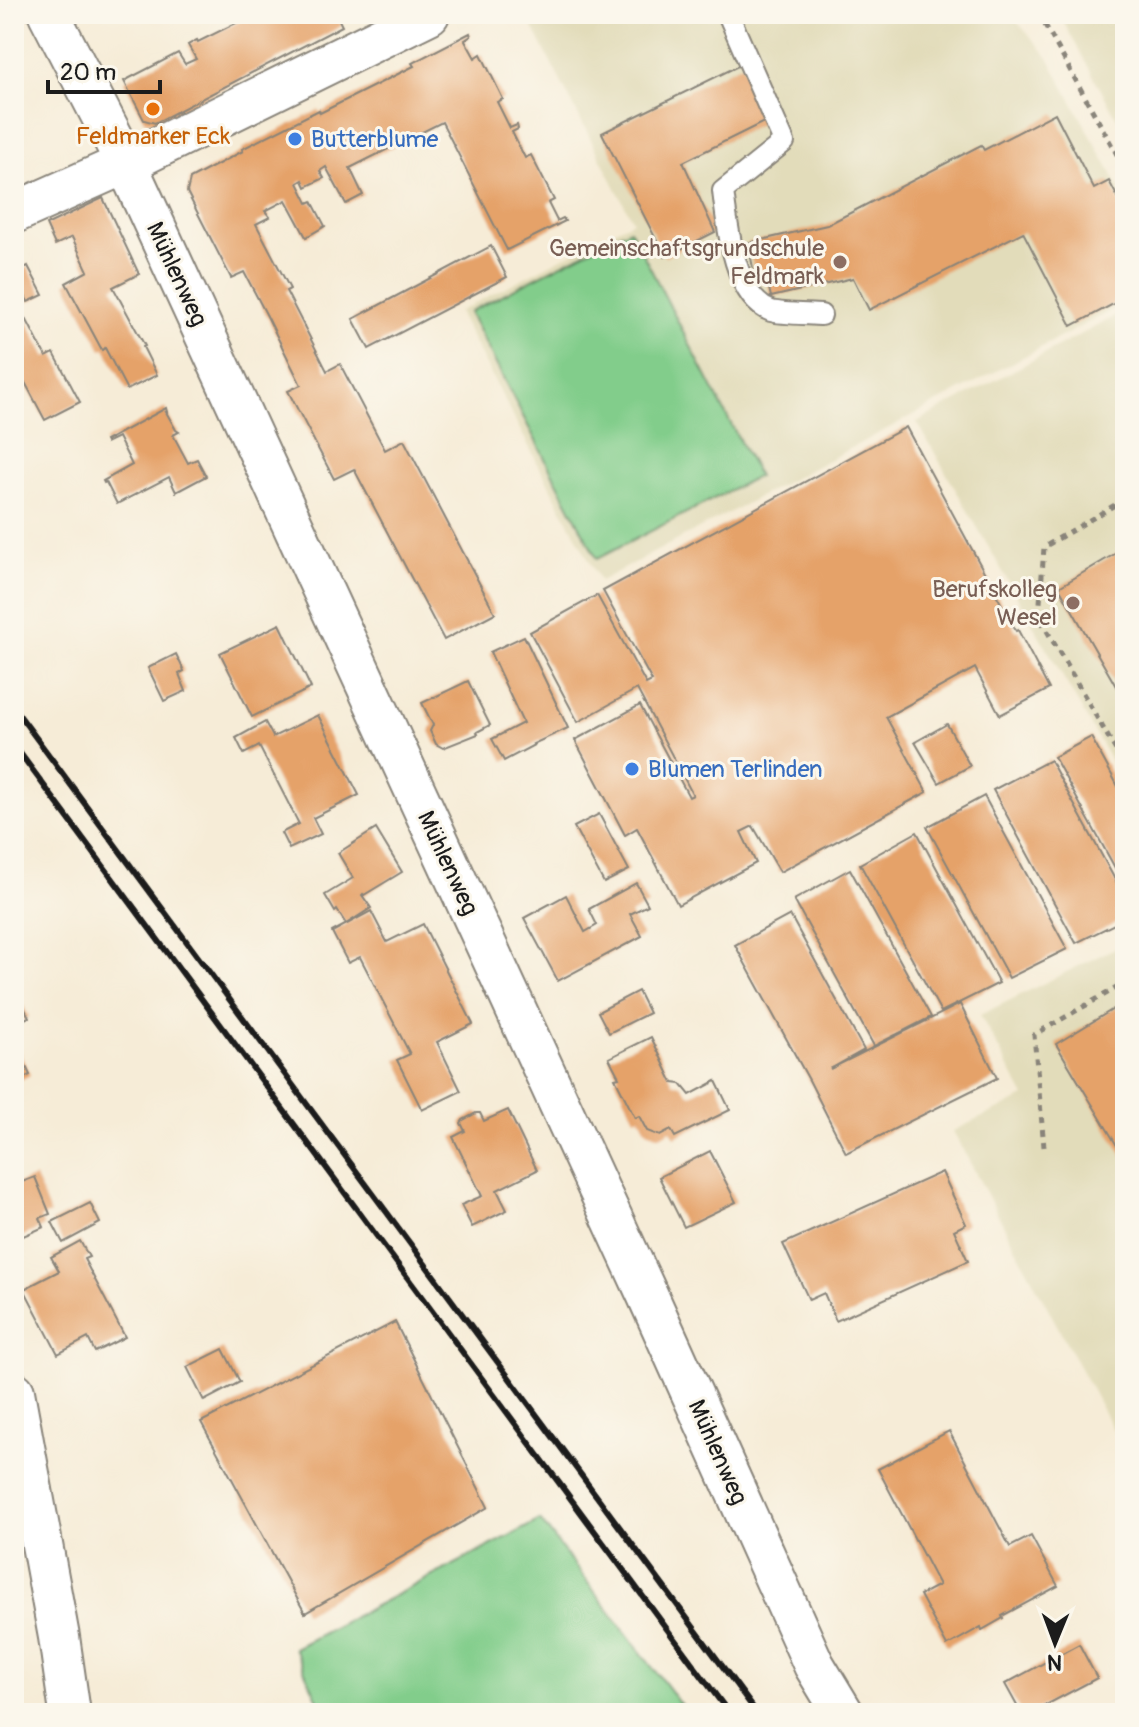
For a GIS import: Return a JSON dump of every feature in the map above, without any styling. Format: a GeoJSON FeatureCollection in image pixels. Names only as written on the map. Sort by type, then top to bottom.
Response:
{"type":"FeatureCollection","features":[{"type":"Feature","properties":{"kind":"street","name":"Mühlenweg"},"geometry":{"type":"LineString","coordinates":[[49,14],[126,163],[647,1294],[814,1665],[843,1713]]}},
{"type":"Feature","properties":{"kind":"street"},"geometry":{"type":"LineString","coordinates":[[14,213],[126,163],[429,14]]}},
{"type":"Feature","properties":{"kind":"street"},"geometry":{"type":"LineString","coordinates":[[14,1392],[20,1464],[59,1637],[70,1713]]}},
{"type":"Feature","properties":{"kind":"lane"},"geometry":{"type":"LineString","coordinates":[[728,14],[784,142],[723,191],[729,236],[741,280],[755,299],[769,310],[821,315]]}},
{"type":"Feature","properties":{"kind":"path"},"geometry":{"type":"LineString","coordinates":[[1039,14],[1125,169]]}},
{"type":"Feature","properties":{"kind":"path"},"geometry":{"type":"LineString","coordinates":[[1125,499],[1044,547],[1039,617],[1125,766]]}},
{"type":"Feature","properties":{"kind":"path"},"geometry":{"type":"LineString","coordinates":[[1044,1147],[1034,1035],[1125,983]]}},
{"type":"Feature","properties":{"kind":"path"},"geometry":{"type":"LineString","coordinates":[[1103,1713],[1125,1703]]}},
{"type":"Feature","properties":{"kind":"shaded area","name":"Gemeinschaftsgrundschule Feldmark"},"geometry":{"type":"Polygon","coordinates":[[[526,14],[1010,14],[1046,54],[1125,198],[1125,303],[600,581],[458,312],[633,221],[526,14]]]}},
{"type":"Feature","properties":{"kind":"shaded area"},"geometry":{"type":"Polygon","coordinates":[[[1059,14],[1125,14],[1125,133],[1059,14]]]}},
{"type":"Feature","properties":{"kind":"shaded area","name":"Berufskolleg Wesel"},"geometry":{"type":"Polygon","coordinates":[[[1125,311],[1125,785],[917,422],[1125,311]]]}},
{"type":"Feature","properties":{"kind":"shaded area"},"geometry":{"type":"Polygon","coordinates":[[[1125,943],[1125,1452],[953,1131],[1025,1097],[980,1015],[1125,943]]]}},
{"type":"Feature","properties":{"kind":"green space"},"geometry":{"type":"Polygon","coordinates":[[[630,229],[758,476],[597,559],[469,312],[630,229]]]}},
{"type":"Feature","properties":{"kind":"green space"},"geometry":{"type":"Polygon","coordinates":[[[540,1520],[687,1713],[324,1713],[294,1648],[540,1520]]]}},
{"type":"Feature","properties":{"kind":"building"},"geometry":{"type":"Polygon","coordinates":[[[254,14],[336,14],[342,26],[155,123],[144,120],[124,81],[178,53],[185,64],[196,59],[188,45],[254,14]]]}},
{"type":"Feature","properties":{"kind":"building"},"geometry":{"type":"Polygon","coordinates":[[[470,33],[471,36],[465,40],[475,58],[481,54],[503,99],[497,102],[510,128],[517,125],[518,129],[512,132],[525,158],[531,155],[554,200],[548,203],[557,221],[563,218],[565,221],[507,250],[442,122],[350,168],[363,195],[346,204],[326,167],[320,171],[324,178],[306,187],[303,180],[298,183],[325,226],[306,237],[286,200],[265,211],[270,217],[256,224],[327,371],[340,364],[385,450],[404,440],[495,613],[444,640],[354,469],[334,479],[288,391],[301,385],[267,316],[244,272],[231,278],[187,192],[190,179],[242,149],[414,66],[412,63],[470,33]]]}},
{"type":"Feature","properties":{"kind":"building"},"geometry":{"type":"Polygon","coordinates":[[[742,64],[768,120],[683,162],[715,232],[665,257],[602,133],[742,64]]]}},
{"type":"Feature","properties":{"kind":"building"},"geometry":{"type":"Polygon","coordinates":[[[1055,113],[1094,189],[1109,181],[1125,211],[1125,298],[1072,326],[1023,232],[869,310],[853,278],[771,297],[767,280],[756,283],[748,243],[827,225],[981,145],[984,150],[1055,113]]]}},
{"type":"Feature","properties":{"kind":"building"},"geometry":{"type":"Polygon","coordinates":[[[103,198],[139,274],[113,287],[157,375],[127,390],[66,283],[88,271],[72,237],[55,245],[46,225],[103,198]]]}},
{"type":"Feature","properties":{"kind":"building"},"geometry":{"type":"Polygon","coordinates":[[[491,246],[507,277],[369,349],[353,319],[491,246]]]}},
{"type":"Feature","properties":{"kind":"building"},"geometry":{"type":"Polygon","coordinates":[[[28,266],[43,295],[28,302],[14,274],[28,266]]]}},
{"type":"Feature","properties":{"kind":"building"},"geometry":{"type":"Polygon","coordinates":[[[20,307],[46,357],[54,353],[80,402],[45,420],[19,371],[14,373],[14,310],[20,307]]]}},
{"type":"Feature","properties":{"kind":"building"},"geometry":{"type":"Polygon","coordinates":[[[166,408],[179,432],[173,435],[188,463],[197,459],[206,476],[176,492],[169,477],[117,504],[103,481],[132,465],[118,437],[105,441],[166,408]]]}},
{"type":"Feature","properties":{"kind":"building"},"geometry":{"type":"Polygon","coordinates":[[[906,427],[1049,689],[1000,715],[975,668],[886,717],[927,792],[780,872],[753,826],[741,832],[756,863],[678,905],[637,828],[625,835],[575,740],[640,705],[689,797],[693,795],[637,689],[578,722],[530,632],[597,595],[646,684],[652,681],[603,591],[906,427]]]}},
{"type":"Feature","properties":{"kind":"building"},"geometry":{"type":"Polygon","coordinates":[[[1125,548],[1125,702],[1059,587],[1125,548]]]}},
{"type":"Feature","properties":{"kind":"building"},"geometry":{"type":"Polygon","coordinates":[[[280,624],[311,688],[252,717],[220,653],[280,624]]]}},
{"type":"Feature","properties":{"kind":"building"},"geometry":{"type":"Polygon","coordinates":[[[524,636],[568,728],[504,761],[492,739],[523,723],[490,652],[524,636]]]}},
{"type":"Feature","properties":{"kind":"building"},"geometry":{"type":"Polygon","coordinates":[[[176,654],[184,671],[179,674],[186,691],[164,701],[148,668],[176,654]]]}},
{"type":"Feature","properties":{"kind":"building"},"geometry":{"type":"Polygon","coordinates":[[[468,681],[490,725],[478,734],[443,748],[436,744],[430,731],[433,725],[422,703],[468,681]]]}},
{"type":"Feature","properties":{"kind":"building"},"geometry":{"type":"Polygon","coordinates":[[[318,715],[359,795],[313,818],[321,834],[289,849],[281,833],[299,824],[259,746],[244,754],[236,738],[265,722],[273,737],[318,715]]]}},
{"type":"Feature","properties":{"kind":"building"},"geometry":{"type":"Polygon","coordinates":[[[947,724],[970,766],[939,783],[915,742],[947,724]]]}},
{"type":"Feature","properties":{"kind":"building"},"geometry":{"type":"Polygon","coordinates":[[[1091,737],[1125,799],[1125,886],[1054,757],[1091,737]]]}},
{"type":"Feature","properties":{"kind":"building"},"geometry":{"type":"Polygon","coordinates":[[[1050,760],[1125,898],[1125,919],[1076,943],[993,790],[1050,760]]]}},
{"type":"Feature","properties":{"kind":"building"},"geometry":{"type":"Polygon","coordinates":[[[984,796],[1067,949],[1009,978],[927,827],[984,796]]]}},
{"type":"Feature","properties":{"kind":"building"},"geometry":{"type":"Polygon","coordinates":[[[599,814],[629,870],[604,883],[574,827],[599,814]]]}},
{"type":"Feature","properties":{"kind":"building"},"geometry":{"type":"Polygon","coordinates":[[[376,829],[402,872],[363,894],[371,908],[346,924],[325,895],[353,878],[338,853],[376,829]]]}},
{"type":"Feature","properties":{"kind":"building"},"geometry":{"type":"Polygon","coordinates":[[[917,832],[999,983],[941,1012],[860,864],[917,832]]]}},
{"type":"Feature","properties":{"kind":"building"},"geometry":{"type":"Polygon","coordinates":[[[850,869],[931,1017],[874,1046],[794,900],[850,869]]]}},
{"type":"Feature","properties":{"kind":"building"},"geometry":{"type":"Polygon","coordinates":[[[636,883],[648,905],[630,914],[642,936],[558,981],[524,918],[566,895],[585,932],[597,925],[589,909],[636,883]]]}},
{"type":"Feature","properties":{"kind":"building"},"geometry":{"type":"Polygon","coordinates":[[[371,911],[387,942],[423,924],[473,1024],[437,1042],[461,1091],[422,1110],[397,1060],[410,1054],[360,957],[348,963],[332,932],[371,911]]]}},
{"type":"Feature","properties":{"kind":"building"},"geometry":{"type":"Polygon","coordinates":[[[790,915],[864,1050],[830,1069],[960,1004],[997,1078],[846,1153],[735,945],[790,915]]]}},
{"type":"Feature","properties":{"kind":"building"},"geometry":{"type":"Polygon","coordinates":[[[638,991],[649,1013],[609,1033],[598,1012],[638,991]]]}},
{"type":"Feature","properties":{"kind":"building"},"geometry":{"type":"Polygon","coordinates":[[[14,993],[29,1017],[14,1024],[14,993]]]}},
{"type":"Feature","properties":{"kind":"building"},"geometry":{"type":"Polygon","coordinates":[[[1125,1002],[1125,1159],[1056,1044],[1125,1002]]]}},
{"type":"Feature","properties":{"kind":"building"},"geometry":{"type":"Polygon","coordinates":[[[651,1037],[673,1083],[681,1084],[690,1095],[716,1081],[730,1110],[675,1137],[671,1130],[660,1136],[647,1131],[639,1116],[635,1118],[615,1078],[619,1077],[609,1058],[651,1037]]]}},
{"type":"Feature","properties":{"kind":"building"},"geometry":{"type":"Polygon","coordinates":[[[18,1049],[30,1075],[14,1083],[14,1051],[18,1049]]]}},
{"type":"Feature","properties":{"kind":"building"},"geometry":{"type":"Polygon","coordinates":[[[508,1110],[537,1170],[497,1190],[507,1210],[472,1227],[461,1205],[482,1196],[453,1137],[465,1131],[461,1123],[463,1120],[476,1113],[480,1113],[484,1121],[508,1110]]]}},
{"type":"Feature","properties":{"kind":"building"},"geometry":{"type":"Polygon","coordinates":[[[710,1151],[736,1202],[684,1227],[659,1177],[710,1151]]]}},
{"type":"Feature","properties":{"kind":"building"},"geometry":{"type":"Polygon","coordinates":[[[942,1172],[966,1224],[954,1230],[968,1261],[836,1321],[824,1293],[809,1300],[783,1244],[942,1172]]]}},
{"type":"Feature","properties":{"kind":"building"},"geometry":{"type":"Polygon","coordinates":[[[35,1177],[50,1214],[40,1218],[44,1227],[14,1240],[14,1185],[35,1177]]]}},
{"type":"Feature","properties":{"kind":"building"},"geometry":{"type":"Polygon","coordinates":[[[90,1203],[100,1223],[63,1243],[52,1222],[90,1203]]]}},
{"type":"Feature","properties":{"kind":"building"},"geometry":{"type":"Polygon","coordinates":[[[80,1241],[89,1257],[84,1259],[125,1337],[95,1352],[88,1338],[58,1354],[24,1289],[59,1271],[51,1257],[80,1241]]]}},
{"type":"Feature","properties":{"kind":"building"},"geometry":{"type":"Polygon","coordinates":[[[395,1322],[488,1507],[305,1613],[201,1422],[395,1322]]]}},
{"type":"Feature","properties":{"kind":"building"},"geometry":{"type":"Polygon","coordinates":[[[223,1349],[240,1382],[204,1401],[187,1367],[223,1349]]]}},
{"type":"Feature","properties":{"kind":"building"},"geometry":{"type":"Polygon","coordinates":[[[949,1431],[1010,1547],[1031,1536],[1058,1586],[982,1630],[981,1627],[947,1646],[920,1595],[939,1585],[878,1469],[949,1431]]]}},
{"type":"Feature","properties":{"kind":"building"},"geometry":{"type":"Polygon","coordinates":[[[1079,1644],[1097,1678],[1031,1713],[1021,1713],[1005,1684],[1079,1644]]]}},
{"type":"Feature","properties":{"kind":"railway"},"geometry":{"type":"LineString","coordinates":[[14,708],[757,1713]]}},
{"type":"Feature","properties":{"kind":"railway"},"geometry":{"type":"LineString","coordinates":[[14,745],[729,1713]]}},
{"type":"Feature","properties":{"kind":"place","name":"Feldmarker Eck"},"geometry":{"type":"Point","coordinates":[153,109]}},
{"type":"Feature","properties":{"kind":"place","name":"Butterblume"},"geometry":{"type":"Point","coordinates":[295,139]}},
{"type":"Feature","properties":{"kind":"place","name":"Gemeinschaftsgrundschule Feldmark"},"geometry":{"type":"Point","coordinates":[840,262]}},
{"type":"Feature","properties":{"kind":"place","name":"Berufskolleg Wesel"},"geometry":{"type":"Point","coordinates":[1073,603]}},
{"type":"Feature","properties":{"kind":"place","name":"Blumen Terlinden"},"geometry":{"type":"Point","coordinates":[632,769]}}]}
